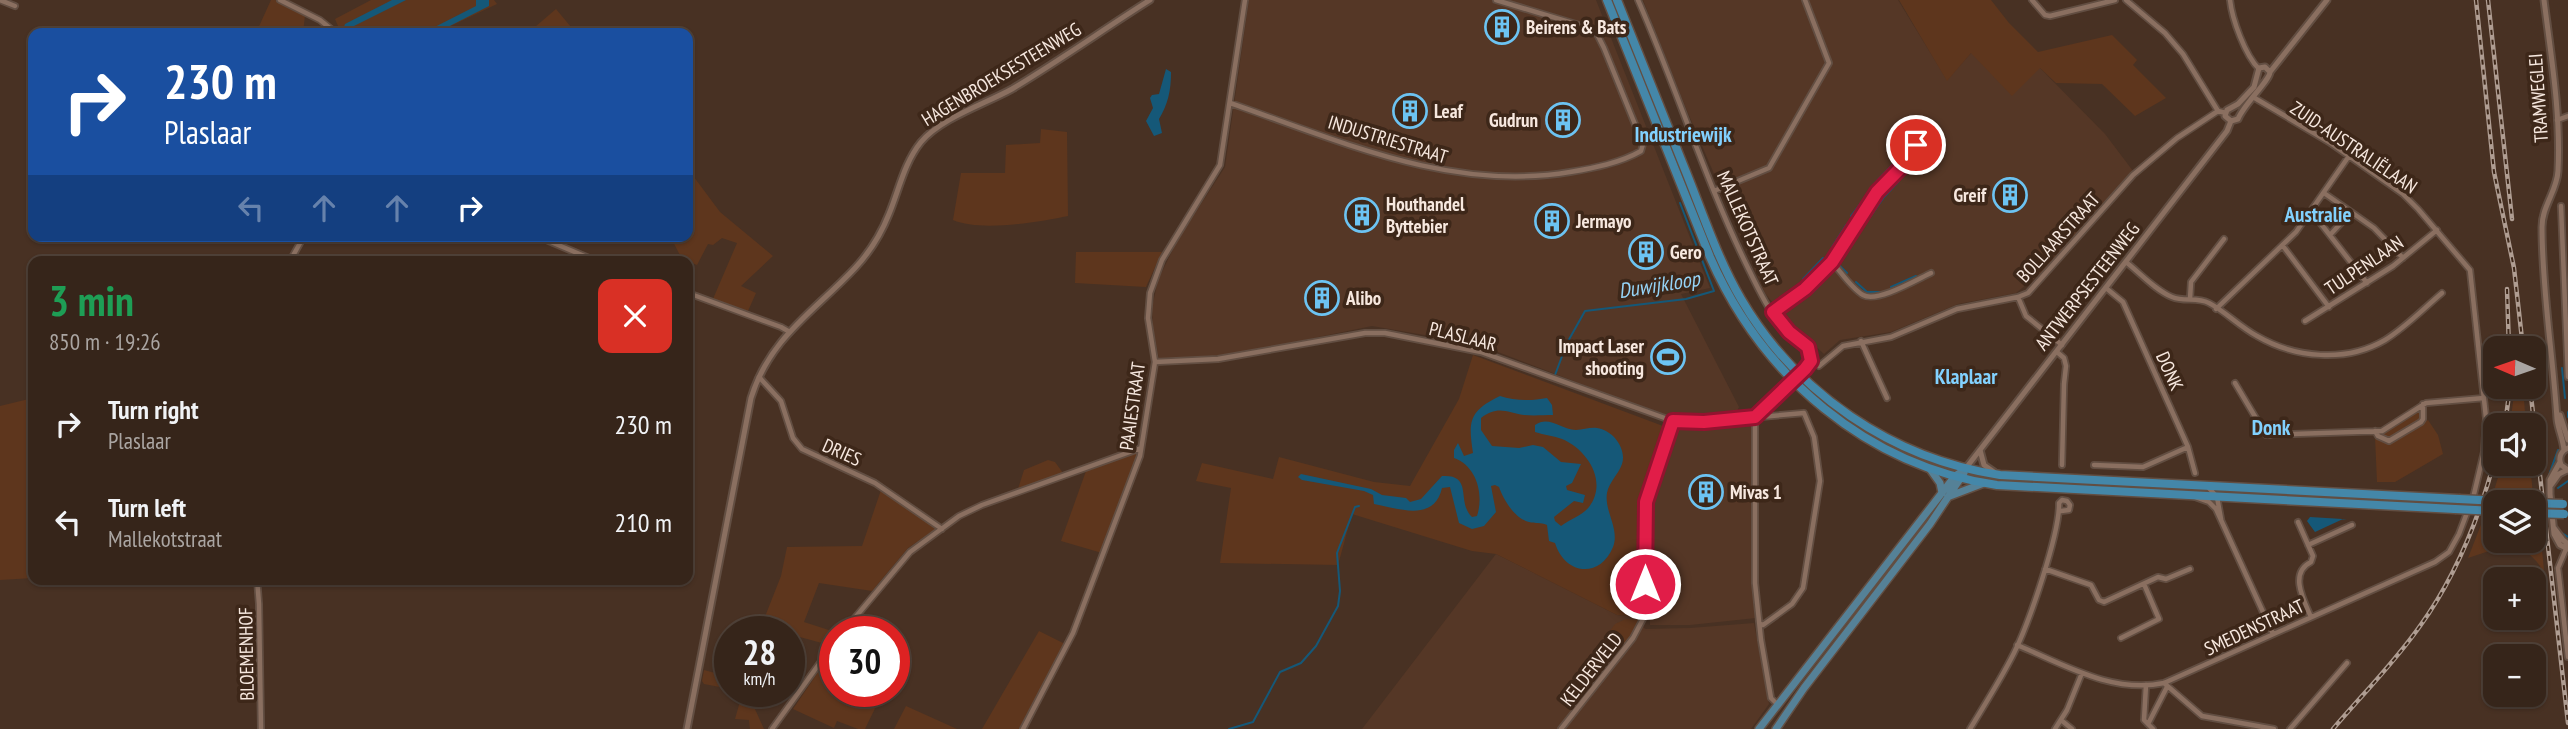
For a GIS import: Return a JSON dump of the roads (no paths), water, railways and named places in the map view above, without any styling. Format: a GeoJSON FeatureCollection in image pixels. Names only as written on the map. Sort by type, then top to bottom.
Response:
{"type":"FeatureCollection","features":[{"type":"Feature","properties":{"kind":"highway"},"geometry":{"type":"LineString","coordinates":[[1607,0],[1719,278],[1749,330],[1793,382],[1824,410],[1859,434],[1930,469],[1984,483],[2041,489],[2193,496],[2219,501],[2228,498],[2483,510]]}},
{"type":"Feature","properties":{"kind":"highway"},"geometry":{"type":"LineString","coordinates":[[1617,0],[1729,276],[1764,334],[1800,374],[1828,400],[1876,433],[1939,461],[2000,475],[2483,500]]}},
{"type":"Feature","properties":{"kind":"highway"},"geometry":{"type":"LineString","coordinates":[[2546,503],[2566,504]]}},
{"type":"Feature","properties":{"kind":"highway"},"geometry":{"type":"LineString","coordinates":[[2546,513],[2566,514]]}},
{"type":"Feature","properties":{"kind":"main road"},"geometry":{"type":"LineString","coordinates":[[1930,469],[1946,495],[1984,483]]}},
{"type":"Feature","properties":{"kind":"main road","name":"ANTWERPSESTEENWEG"},"geometry":{"type":"LineString","coordinates":[[1779,726],[1804,688],[1966,469]]}},
{"type":"Feature","properties":{"kind":"main road","name":"ANTWERPSESTEENWEG"},"geometry":{"type":"LineString","coordinates":[[1759,729],[1930,509],[1946,495]]}},
{"type":"Feature","properties":{"kind":"main road"},"geometry":{"type":"LineString","coordinates":[[1842,622],[1849,624],[1849,629]]}},
{"type":"Feature","properties":{"kind":"main road"},"geometry":{"type":"LineString","coordinates":[[1770,713],[1780,712],[1779,726]]}},
{"type":"Feature","properties":{"kind":"street"},"geometry":{"type":"LineString","coordinates":[[280,0],[320,20],[330,28]]}},
{"type":"Feature","properties":{"kind":"street","name":"HAGENBROEKSESTEENWEG"},"geometry":{"type":"LineString","coordinates":[[687,729],[748,411],[767,358],[788,331],[855,268],[875,244],[909,161],[923,139],[932,131],[1015,87],[1150,0]]}},
{"type":"Feature","properties":{"kind":"street","name":"PAAIESTRAAT"},"geometry":{"type":"LineString","coordinates":[[1023,729],[1073,634],[1142,447],[1155,362],[1147,318],[1152,281],[1220,165],[1245,0]]}},
{"type":"Feature","properties":{"kind":"street","name":"INDUSTRIESTRAAT"},"geometry":{"type":"LineString","coordinates":[[1230,103],[1401,161],[1454,173],[1494,177],[1539,176],[1586,169],[1641,151],[1643,144],[1597,34],[1582,25],[1496,0]]}},
{"type":"Feature","properties":{"kind":"street","name":"MALLEKOTSTRAAT"},"geometry":{"type":"LineString","coordinates":[[1638,0],[1734,241],[1773,312],[1789,332],[1810,351],[1811,361],[1800,374]]}},
{"type":"Feature","properties":{"kind":"street"},"geometry":{"type":"LineString","coordinates":[[1714,191],[1769,168],[1829,63],[1805,0]]}},
{"type":"Feature","properties":{"kind":"street"},"geometry":{"type":"LineString","coordinates":[[2032,0],[2045,15],[2050,16],[2115,0]]}},
{"type":"Feature","properties":{"kind":"street"},"geometry":{"type":"LineString","coordinates":[[2230,0],[2232,15],[2251,58],[2259,69]]}},
{"type":"Feature","properties":{"kind":"street","name":"ANTWERPSESTEENWEG"},"geometry":{"type":"LineString","coordinates":[[1966,469],[2227,131],[2231,121],[2238,119],[2252,97],[2269,79],[2270,72],[2327,0]]}},
{"type":"Feature","properties":{"kind":"street","name":"TRAMWEGLEI"},"geometry":{"type":"LineString","coordinates":[[2544,0],[2557,120],[2557,179],[2545,206],[2542,227],[2545,292],[2557,408]]}},
{"type":"Feature","properties":{"kind":"street"},"geometry":{"type":"LineString","coordinates":[[0,1],[15,6]]}},
{"type":"Feature","properties":{"kind":"street"},"geometry":{"type":"LineString","coordinates":[[2130,2],[2165,33],[2183,54],[2231,121]]}},
{"type":"Feature","properties":{"kind":"street"},"geometry":{"type":"LineString","coordinates":[[2259,69],[2265,67],[2270,72]]}},
{"type":"Feature","properties":{"kind":"street"},"geometry":{"type":"LineString","coordinates":[[2222,112],[2238,104],[2254,87],[2259,69]]}},
{"type":"Feature","properties":{"kind":"street","name":"ZUID-AUSTRALIËLAAN"},"geometry":{"type":"LineString","coordinates":[[2252,97],[2321,136],[2403,194],[2437,230],[2472,274],[2483,388]]}},
{"type":"Feature","properties":{"kind":"street","name":"BOLLAARSTRAAT"},"geometry":{"type":"LineString","coordinates":[[1819,366],[1843,346],[1899,335],[1957,309],[2028,293],[2150,159],[2177,138],[2222,112]]}},
{"type":"Feature","properties":{"kind":"street"},"geometry":{"type":"LineString","coordinates":[[2557,120],[2568,116]]}},
{"type":"Feature","properties":{"kind":"street"},"geometry":{"type":"LineString","coordinates":[[1773,312],[1805,289],[1832,262],[1877,192],[1918,150]]}},
{"type":"Feature","properties":{"kind":"street"},"geometry":{"type":"LineString","coordinates":[[2216,309],[2283,246],[2350,156]]}},
{"type":"Feature","properties":{"kind":"street"},"geometry":{"type":"LineString","coordinates":[[2324,193],[2374,228],[2403,258]]}},
{"type":"Feature","properties":{"kind":"street"},"geometry":{"type":"LineString","coordinates":[[2561,206],[2568,376]]}},
{"type":"Feature","properties":{"kind":"street"},"geometry":{"type":"LineString","coordinates":[[2311,211],[2367,283]]}},
{"type":"Feature","properties":{"kind":"street"},"geometry":{"type":"LineString","coordinates":[[2330,235],[2351,212]]}},
{"type":"Feature","properties":{"kind":"street","name":"TULPENLAAN"},"geometry":{"type":"LineString","coordinates":[[2305,321],[2367,283],[2437,230]]}},
{"type":"Feature","properties":{"kind":"street"},"geometry":{"type":"LineString","coordinates":[[2190,299],[2192,282],[2224,239]]}},
{"type":"Feature","properties":{"kind":"street"},"geometry":{"type":"LineString","coordinates":[[551,242],[585,256]]}},
{"type":"Feature","properties":{"kind":"street"},"geometry":{"type":"LineString","coordinates":[[2283,246],[2329,307]]}},
{"type":"Feature","properties":{"kind":"street"},"geometry":{"type":"LineString","coordinates":[[1832,262],[1858,291],[1869,297],[1881,296],[1931,273]]}},
{"type":"Feature","properties":{"kind":"street"},"geometry":{"type":"LineString","coordinates":[[2126,262],[2168,295],[2205,302],[2243,328],[2282,348],[2304,353],[2339,355],[2369,348],[2402,329],[2442,293]]}},
{"type":"Feature","properties":{"kind":"street","name":"DONK"},"geometry":{"type":"LineString","coordinates":[[2106,288],[2123,302],[2188,447],[2195,473]]}},
{"type":"Feature","properties":{"kind":"street"},"geometry":{"type":"LineString","coordinates":[[693,295],[788,331]]}},
{"type":"Feature","properties":{"kind":"street"},"geometry":{"type":"LineString","coordinates":[[2018,297],[2029,320],[2062,345]]}},
{"type":"Feature","properties":{"kind":"street","name":"PLASLAAR"},"geometry":{"type":"LineString","coordinates":[[1155,362],[1218,359],[1365,333],[1385,333],[1481,352],[1673,421],[1704,422],[1801,412],[1807,416],[1815,444],[1819,481],[1803,588],[1792,604],[1763,625],[1760,624]]}},
{"type":"Feature","properties":{"kind":"street"},"geometry":{"type":"LineString","coordinates":[[1861,341],[1887,398]]}},
{"type":"Feature","properties":{"kind":"street"},"geometry":{"type":"LineString","coordinates":[[2057,352],[2064,358],[2066,366],[2062,465]]}},
{"type":"Feature","properties":{"kind":"street"},"geometry":{"type":"LineString","coordinates":[[1778,705],[1771,698],[1755,583],[1755,417],[1800,374]]}},
{"type":"Feature","properties":{"kind":"street","name":"DRIES"},"geometry":{"type":"LineString","coordinates":[[759,376],[781,401],[793,438],[802,449],[875,482],[942,529]]}},
{"type":"Feature","properties":{"kind":"street"},"geometry":{"type":"LineString","coordinates":[[2235,383],[2265,434],[2382,430],[2423,404],[2483,398]]}},
{"type":"Feature","properties":{"kind":"street","name":"ZUID-AUSTRALIËLAAN"},"geometry":{"type":"LineString","coordinates":[[2469,506],[2484,452],[2484,399]]}},
{"type":"Feature","properties":{"kind":"street"},"geometry":{"type":"LineString","coordinates":[[2374,431],[2389,441],[2394,439],[2421,422],[2423,404]]}},
{"type":"Feature","properties":{"kind":"street"},"geometry":{"type":"LineString","coordinates":[[2557,408],[2568,440]]}},
{"type":"Feature","properties":{"kind":"street"},"geometry":{"type":"LineString","coordinates":[[2557,408],[2557,421],[2566,449],[2560,456],[2550,485],[2554,534],[2556,540],[2567,547]]}},
{"type":"Feature","properties":{"kind":"street","name":"KELDERVELD"},"geometry":{"type":"LineString","coordinates":[[1562,729],[1633,638],[1643,619],[1646,602],[1646,502],[1673,421]]}},
{"type":"Feature","properties":{"kind":"street"},"geometry":{"type":"LineString","coordinates":[[856,616],[910,552],[959,516],[982,505],[1142,447]]}},
{"type":"Feature","properties":{"kind":"street"},"geometry":{"type":"LineString","coordinates":[[2094,465],[2143,467],[2188,447]]}},
{"type":"Feature","properties":{"kind":"street"},"geometry":{"type":"LineString","coordinates":[[1980,450],[1984,465],[2000,475]]}},
{"type":"Feature","properties":{"kind":"street"},"geometry":{"type":"LineString","coordinates":[[2550,485],[2559,474],[2568,470],[2560,462]]}},
{"type":"Feature","properties":{"kind":"street"},"geometry":{"type":"LineString","coordinates":[[2208,487],[2219,501],[2221,520]]}},
{"type":"Feature","properties":{"kind":"street"},"geometry":{"type":"LineString","coordinates":[[2193,496],[2211,503],[2221,520],[2273,634]]}},
{"type":"Feature","properties":{"kind":"street","name":"SMEDENSTRAAT"},"geometry":{"type":"LineString","coordinates":[[2018,645],[2108,682],[2166,685],[2440,559],[2453,546],[2469,506]]}},
{"type":"Feature","properties":{"kind":"street"},"geometry":{"type":"LineString","coordinates":[[1970,729],[2018,645],[2045,569],[2061,511]]}},
{"type":"Feature","properties":{"kind":"street"},"geometry":{"type":"LineString","coordinates":[[2298,522],[2313,556],[2311,562],[2302,566],[2300,572],[2301,594],[2311,617]]}},
{"type":"Feature","properties":{"kind":"street"},"geometry":{"type":"LineString","coordinates":[[2553,524],[2567,547]]}},
{"type":"Feature","properties":{"kind":"street"},"geometry":{"type":"LineString","coordinates":[[2308,545],[2352,525]]}},
{"type":"Feature","properties":{"kind":"street"},"geometry":{"type":"LineString","coordinates":[[2567,547],[2558,562],[2558,568],[2568,657]]}},
{"type":"Feature","properties":{"kind":"street"},"geometry":{"type":"LineString","coordinates":[[2045,569],[2091,585],[2102,601],[2158,577],[2168,579],[2190,569]]}},
{"type":"Feature","properties":{"kind":"street"},"geometry":{"type":"LineString","coordinates":[[2121,638],[2159,619],[2144,584]]}},
{"type":"Feature","properties":{"kind":"street","name":"BLOEMENHOF"},"geometry":{"type":"LineString","coordinates":[[257,585],[261,729]]}},
{"type":"Feature","properties":{"kind":"street"},"geometry":{"type":"LineString","coordinates":[[2290,729],[2347,663]]}},
{"type":"Feature","properties":{"kind":"street"},"geometry":{"type":"LineString","coordinates":[[772,729],[819,664]]}},
{"type":"Feature","properties":{"kind":"street"},"geometry":{"type":"LineString","coordinates":[[2055,729],[2082,673]]}},
{"type":"Feature","properties":{"kind":"street"},"geometry":{"type":"LineString","coordinates":[[2146,685],[2144,720],[2150,727]]}},
{"type":"Feature","properties":{"kind":"street"},"geometry":{"type":"LineString","coordinates":[[2150,727],[2149,718],[2166,685],[2202,716],[2274,729]]}},
{"type":"Feature","properties":{"kind":"street"},"geometry":{"type":"LineString","coordinates":[[2061,720],[2072,729]]}},
{"type":"Feature","properties":{"kind":"water"},"geometry":{"type":"Polygon","coordinates":[[[392,0],[406,0],[354,28],[344,28],[345,24],[392,0]]]}},
{"type":"Feature","properties":{"kind":"water"},"geometry":{"type":"Polygon","coordinates":[[[476,0],[489,0],[489,6],[446,28],[433,28],[476,6],[476,0]]]}},
{"type":"Feature","properties":{"kind":"water"},"geometry":{"type":"Polygon","coordinates":[[[1166,69],[1171,72],[1170,91],[1159,119],[1162,133],[1154,136],[1146,121],[1153,108],[1150,98],[1159,94],[1166,69]]]}},
{"type":"Feature","properties":{"kind":"water"},"geometry":{"type":"Polygon","coordinates":[[[1500,396],[1523,400],[1547,398],[1552,405],[1553,415],[1524,415],[1502,410],[1487,414],[1481,418],[1481,430],[1492,446],[1543,447],[1561,462],[1581,464],[1572,483],[1566,486],[1567,490],[1585,495],[1583,503],[1574,501],[1554,517],[1561,526],[1589,507],[1594,497],[1596,477],[1580,451],[1562,439],[1535,432],[1535,425],[1545,421],[1576,430],[1597,428],[1608,432],[1621,447],[1622,464],[1607,493],[1615,540],[1607,557],[1600,564],[1583,569],[1566,562],[1555,543],[1549,541],[1547,525],[1519,517],[1495,485],[1491,486],[1496,512],[1484,526],[1472,529],[1459,523],[1450,487],[1442,488],[1432,506],[1415,511],[1374,504],[1373,495],[1364,491],[1302,480],[1298,477],[1301,474],[1371,489],[1382,495],[1406,498],[1410,502],[1421,499],[1442,476],[1452,477],[1458,479],[1461,484],[1467,511],[1472,517],[1477,516],[1480,499],[1477,482],[1468,467],[1454,458],[1454,450],[1458,443],[1464,456],[1473,453],[1473,418],[1482,407],[1500,396]]]}},
{"type":"Feature","properties":{"kind":"water"},"geometry":{"type":"Polygon","coordinates":[[[2310,517],[2343,519],[2315,532],[2307,521],[2310,517]]]}},
{"type":"Feature","properties":{"kind":"waterway"},"geometry":{"type":"LineString","coordinates":[[1874,184],[1897,160]]}},
{"type":"Feature","properties":{"kind":"waterway"},"geometry":{"type":"LineString","coordinates":[[1854,240],[1884,197],[1899,181]]}},
{"type":"Feature","properties":{"kind":"waterway"},"geometry":{"type":"LineString","coordinates":[[1851,216],[1869,192]]}},
{"type":"Feature","properties":{"kind":"waterway","name":"Duwijkloop"},"geometry":{"type":"LineString","coordinates":[[1555,375],[1567,343],[1585,311],[1686,299],[1714,291],[1680,203]]}},
{"type":"Feature","properties":{"kind":"waterway"},"geometry":{"type":"LineString","coordinates":[[1832,247],[1846,225]]}},
{"type":"Feature","properties":{"kind":"waterway"},"geometry":{"type":"LineString","coordinates":[[1803,279],[1823,258]]}},
{"type":"Feature","properties":{"kind":"waterway"},"geometry":{"type":"LineString","coordinates":[[1839,265],[1847,273]]}},
{"type":"Feature","properties":{"kind":"waterway"},"geometry":{"type":"LineString","coordinates":[[1891,287],[1916,276]]}},
{"type":"Feature","properties":{"kind":"waterway"},"geometry":{"type":"LineString","coordinates":[[1856,282],[1867,292],[1880,292]]}},
{"type":"Feature","properties":{"kind":"waterway"},"geometry":{"type":"LineString","coordinates":[[1813,292],[1820,285]]}},
{"type":"Feature","properties":{"kind":"waterway"},"geometry":{"type":"LineString","coordinates":[[1788,309],[1808,296]]}},
{"type":"Feature","properties":{"kind":"waterway"},"geometry":{"type":"LineString","coordinates":[[2562,368],[2565,398]]}},
{"type":"Feature","properties":{"kind":"waterway"},"geometry":{"type":"LineString","coordinates":[[2568,412],[2568,417]]}},
{"type":"Feature","properties":{"kind":"waterway"},"geometry":{"type":"LineString","coordinates":[[2549,475],[2558,450]]}},
{"type":"Feature","properties":{"kind":"waterway"},"geometry":{"type":"LineString","coordinates":[[2558,488],[2568,481]]}},
{"type":"Feature","properties":{"kind":"waterway","name":"Duwijkloop"},"geometry":{"type":"LineString","coordinates":[[1229,729],[1253,722],[1280,672],[1301,663],[1316,646],[1338,606],[1340,591],[1337,553],[1355,507],[1359,506]]}},
{"type":"Feature","properties":{"kind":"waterway"},"geometry":{"type":"LineString","coordinates":[[2562,533],[2568,537]]}},
{"type":"Feature","properties":{"kind":"railway"},"geometry":{"type":"LineString","coordinates":[[2476,0],[2494,172],[2514,268],[2522,336]]}},
{"type":"Feature","properties":{"kind":"railway"},"geometry":{"type":"LineString","coordinates":[[2488,0],[2512,219]]}},
{"type":"Feature","properties":{"kind":"railway"},"geometry":{"type":"LineString","coordinates":[[2507,289],[2509,336]]}},
{"type":"Feature","properties":{"kind":"railway"},"geometry":{"type":"LineString","coordinates":[[2507,413],[2508,399]]}},
{"type":"Feature","properties":{"kind":"railway"},"geometry":{"type":"LineString","coordinates":[[2531,399],[2568,723]]}},
{"type":"Feature","properties":{"kind":"railway"},"geometry":{"type":"LineString","coordinates":[[2333,729],[2389,666],[2433,607],[2466,544],[2490,476]]}},
{"type":"Feature","properties":{"kind":"place","name":"Beirens & Bats"},"geometry":{"type":"Point","coordinates":[1502,27]}},
{"type":"Feature","properties":{"kind":"place","name":"Leaf"},"geometry":{"type":"Point","coordinates":[1410,111]}},
{"type":"Feature","properties":{"kind":"place","name":"Gudrun"},"geometry":{"type":"Point","coordinates":[1563,120]}},
{"type":"Feature","properties":{"kind":"place","name":"Greif"},"geometry":{"type":"Point","coordinates":[2010,195]}},
{"type":"Feature","properties":{"kind":"place","name":"Houthandel Byttebier"},"geometry":{"type":"Point","coordinates":[1362,215]}},
{"type":"Feature","properties":{"kind":"place","name":"Jermayo"},"geometry":{"type":"Point","coordinates":[1552,221]}},
{"type":"Feature","properties":{"kind":"place","name":"Gero"},"geometry":{"type":"Point","coordinates":[1646,252]}},
{"type":"Feature","properties":{"kind":"place","name":"Alibo"},"geometry":{"type":"Point","coordinates":[1322,298]}},
{"type":"Feature","properties":{"kind":"place","name":"Impact Laser shooting"},"geometry":{"type":"Point","coordinates":[1668,357]}},
{"type":"Feature","properties":{"kind":"place","name":"Mivas 1"},"geometry":{"type":"Point","coordinates":[1706,492]}},
{"type":"Feature","properties":{"kind":"district","name":"Industriewijk"},"geometry":{"type":"Point","coordinates":[1683,135]}},
{"type":"Feature","properties":{"kind":"district","name":"Australie"},"geometry":{"type":"Point","coordinates":[2318,215]}},
{"type":"Feature","properties":{"kind":"district","name":"Klaplaar"},"geometry":{"type":"Point","coordinates":[1966,377]}},
{"type":"Feature","properties":{"kind":"district","name":"Donk"},"geometry":{"type":"Point","coordinates":[2271,428]}}]}
